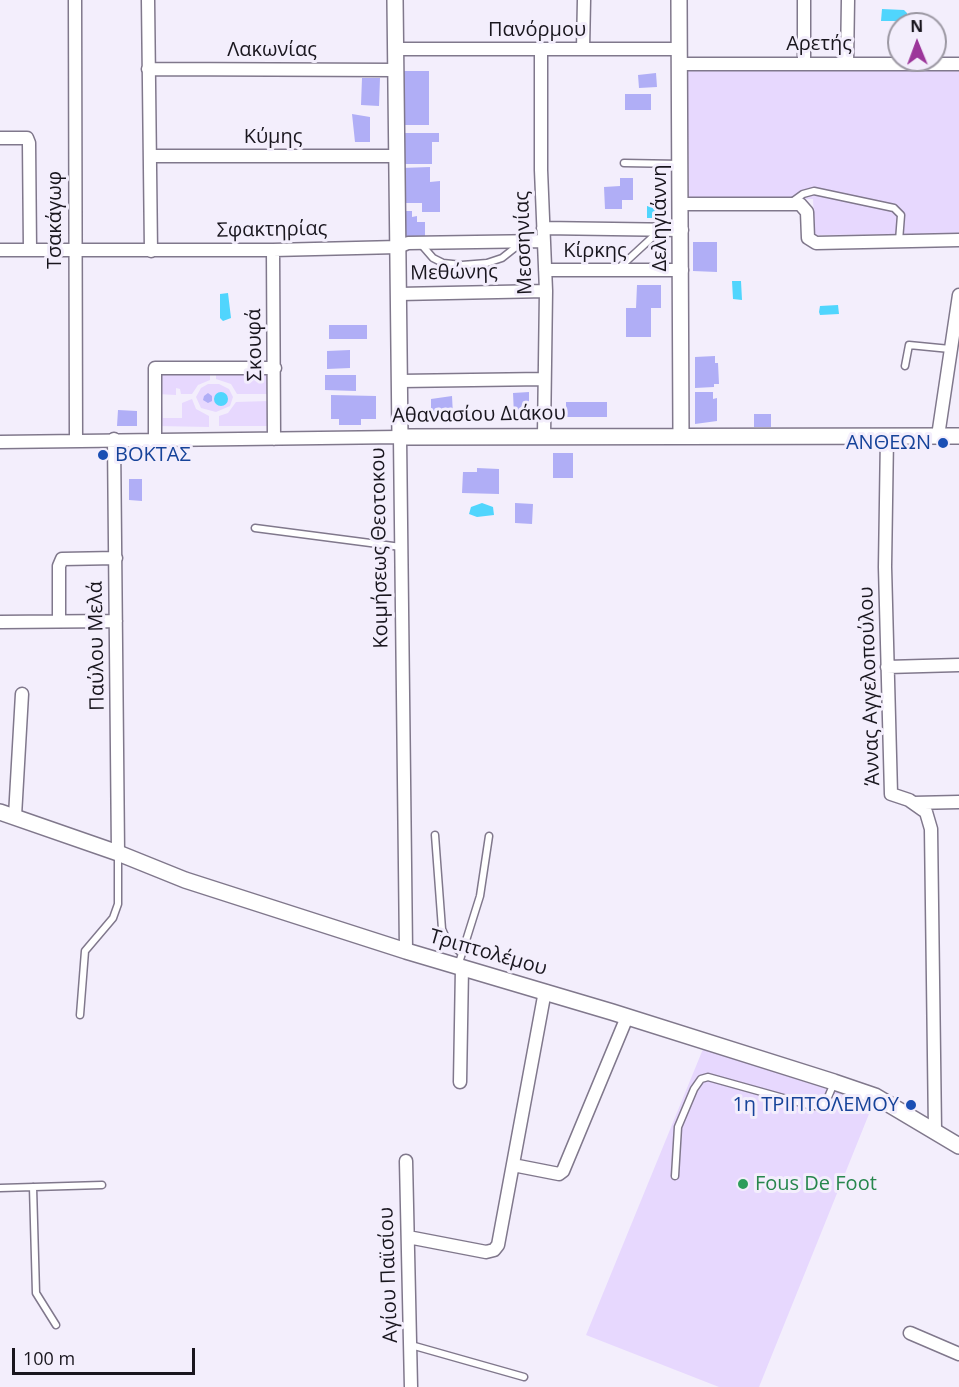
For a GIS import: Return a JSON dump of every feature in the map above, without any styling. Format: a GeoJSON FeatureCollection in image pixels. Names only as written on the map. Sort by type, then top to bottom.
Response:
{"type":"FeatureCollection","features":[{"type":"Feature","properties":{"kind":"street","name":"Τσακάγωφ"},"geometry":{"type":"LineString","coordinates":[[75,0],[76,440]]}},
{"type":"Feature","properties":{"kind":"street"},"geometry":{"type":"LineString","coordinates":[[148,0],[151,251]]}},
{"type":"Feature","properties":{"kind":"street","name":"Κοιμήσεως Θεοτοκου"},"geometry":{"type":"LineString","coordinates":[[395,0],[406,951]]}},
{"type":"Feature","properties":{"kind":"street"},"geometry":{"type":"LineString","coordinates":[[583,49],[584,0]]}},
{"type":"Feature","properties":{"kind":"street","name":"Δεληγιάννη"},"geometry":{"type":"LineString","coordinates":[[679,0],[682,230],[681,436]]}},
{"type":"Feature","properties":{"kind":"street"},"geometry":{"type":"LineString","coordinates":[[804,0],[804,64]]}},
{"type":"Feature","properties":{"kind":"street"},"geometry":{"type":"LineString","coordinates":[[847,64],[848,0]]}},
{"type":"Feature","properties":{"kind":"street","name":"Πανόρμου"},"geometry":{"type":"LineString","coordinates":[[396,49],[583,49],[679,56]]}},
{"type":"Feature","properties":{"kind":"street","name":"Μεσσηνίας"},"geometry":{"type":"LineString","coordinates":[[541,49],[543,241],[546,291],[544,435]]}},
{"type":"Feature","properties":{"kind":"street","name":"Αρετής"},"geometry":{"type":"LineString","coordinates":[[679,56],[804,64],[959,64]]}},
{"type":"Feature","properties":{"kind":"street","name":"Λακωνίας"},"geometry":{"type":"LineString","coordinates":[[148,69],[396,70]]}},
{"type":"Feature","properties":{"kind":"street"},"geometry":{"type":"LineString","coordinates":[[0,138],[27,138],[29,143],[30,249]]}},
{"type":"Feature","properties":{"kind":"street","name":"Κύμης"},"geometry":{"type":"LineString","coordinates":[[150,156],[397,156]]}},
{"type":"Feature","properties":{"kind":"street"},"geometry":{"type":"LineString","coordinates":[[681,204],[790,203],[804,205],[808,238],[813,243],[959,240]]}},
{"type":"Feature","properties":{"kind":"street"},"geometry":{"type":"LineString","coordinates":[[543,228],[682,230]]}},
{"type":"Feature","properties":{"kind":"street","name":"Σφακτηρίας"},"geometry":{"type":"LineString","coordinates":[[0,250],[273,250],[398,247],[408,243],[543,241]]}},
{"type":"Feature","properties":{"kind":"street","name":"Σκουφά"},"geometry":{"type":"LineString","coordinates":[[273,250],[274,440]]}},
{"type":"Feature","properties":{"kind":"street","name":"Κίρκης"},"geometry":{"type":"LineString","coordinates":[[545,270],[682,270]]}},
{"type":"Feature","properties":{"kind":"street","name":"Μεθώνης"},"geometry":{"type":"LineString","coordinates":[[399,294],[546,291]]}},
{"type":"Feature","properties":{"kind":"street"},"geometry":{"type":"LineString","coordinates":[[938,436],[959,295]]}},
{"type":"Feature","properties":{"kind":"street"},"geometry":{"type":"LineString","coordinates":[[155,438],[155,368],[275,368]]}},
{"type":"Feature","properties":{"kind":"street"},"geometry":{"type":"LineString","coordinates":[[400,381],[544,379]]}},
{"type":"Feature","properties":{"kind":"street","name":"Αθανασίου Διάκου"},"geometry":{"type":"LineString","coordinates":[[0,442],[155,438],[274,440],[544,435],[959,436]]}},
{"type":"Feature","properties":{"kind":"street","name":"Άννας Αγγελοπούλου"},"geometry":{"type":"LineString","coordinates":[[887,436],[887,667],[891,794],[913,803],[926,812],[931,829],[935,1131]]}},
{"type":"Feature","properties":{"kind":"street","name":"Παύλου Μελά"},"geometry":{"type":"LineString","coordinates":[[114,439],[118,853]]}},
{"type":"Feature","properties":{"kind":"street"},"geometry":{"type":"LineString","coordinates":[[59,621],[59,566],[62,560],[116,558]]}},
{"type":"Feature","properties":{"kind":"street"},"geometry":{"type":"LineString","coordinates":[[0,622],[116,621]]}},
{"type":"Feature","properties":{"kind":"street"},"geometry":{"type":"LineString","coordinates":[[887,667],[959,665]]}},
{"type":"Feature","properties":{"kind":"street"},"geometry":{"type":"LineString","coordinates":[[8,814],[22,694]]}},
{"type":"Feature","properties":{"kind":"street"},"geometry":{"type":"LineString","coordinates":[[913,803],[959,802]]}},
{"type":"Feature","properties":{"kind":"street","name":"Τριπτολέμου"},"geometry":{"type":"LineString","coordinates":[[8,814],[118,853],[185,880],[406,951],[461,963],[545,992],[875,1096],[959,1146]]}},
{"type":"Feature","properties":{"kind":"street"},"geometry":{"type":"LineString","coordinates":[[460,1082],[461,963]]}},
{"type":"Feature","properties":{"kind":"street"},"geometry":{"type":"LineString","coordinates":[[408,1237],[486,1252],[494,1250],[498,1245],[545,992]]}},
{"type":"Feature","properties":{"kind":"street"},"geometry":{"type":"LineString","coordinates":[[513,1165],[559,1174],[563,1171],[627,1017]]}},
{"type":"Feature","properties":{"kind":"street","name":"Αγίου Παϊσίου"},"geometry":{"type":"LineString","coordinates":[[406,1161],[411,1387]]}},
{"type":"Feature","properties":{"kind":"street"},"geometry":{"type":"LineString","coordinates":[[910,1333],[957,1349]]}},
{"type":"Feature","properties":{"kind":"lane"},"geometry":{"type":"LineString","coordinates":[[624,163],[681,164]]}},
{"type":"Feature","properties":{"kind":"lane"},"geometry":{"type":"LineString","coordinates":[[790,203],[803,194],[814,191],[894,208],[901,215],[899,242]]}},
{"type":"Feature","properties":{"kind":"lane"},"geometry":{"type":"LineString","coordinates":[[617,270],[660,229]]}},
{"type":"Feature","properties":{"kind":"lane"},"geometry":{"type":"LineString","coordinates":[[419,243],[433,258],[443,263],[462,265],[487,263],[502,258],[523,242]]}},
{"type":"Feature","properties":{"kind":"lane"},"geometry":{"type":"LineString","coordinates":[[905,366],[909,345],[950,349]]}},
{"type":"Feature","properties":{"kind":"lane"},"geometry":{"type":"LineString","coordinates":[[255,528],[401,547]]}},
{"type":"Feature","properties":{"kind":"lane"},"geometry":{"type":"LineString","coordinates":[[435,835],[442,929],[461,963]]}},
{"type":"Feature","properties":{"kind":"lane"},"geometry":{"type":"LineString","coordinates":[[461,963],[480,896],[489,836]]}},
{"type":"Feature","properties":{"kind":"lane"},"geometry":{"type":"LineString","coordinates":[[80,1015],[85,951],[113,918],[118,904],[118,853]]}},
{"type":"Feature","properties":{"kind":"lane"},"geometry":{"type":"LineString","coordinates":[[675,1176],[678,1127],[694,1089],[701,1079],[708,1077],[812,1106],[821,1106],[826,1102],[834,1082]]}},
{"type":"Feature","properties":{"kind":"lane"},"geometry":{"type":"LineString","coordinates":[[0,1188],[102,1185]]}},
{"type":"Feature","properties":{"kind":"lane"},"geometry":{"type":"LineString","coordinates":[[33,1187],[36,1293],[56,1325]]}},
{"type":"Feature","properties":{"kind":"lane"},"geometry":{"type":"LineString","coordinates":[[411,1345],[524,1377]]}},
{"type":"Feature","properties":{"kind":"shaded area"},"geometry":{"type":"Polygon","coordinates":[[[687,67],[887,68],[887,72],[947,72],[947,69],[959,69],[959,234],[815,235],[813,199],[689,197],[687,67]]]}},
{"type":"Feature","properties":{"kind":"shaded area"},"geometry":{"type":"Polygon","coordinates":[[[157,370],[210,370],[210,380],[198,385],[192,394],[181,394],[180,389],[176,388],[176,395],[157,394],[157,370]]]}},
{"type":"Feature","properties":{"kind":"shaded area"},"geometry":{"type":"Polygon","coordinates":[[[216,370],[269,370],[269,394],[237,394],[231,384],[216,379],[216,370]]]}},
{"type":"Feature","properties":{"kind":"shaded area"},"geometry":{"type":"Polygon","coordinates":[[[208,384],[219,384],[229,389],[233,397],[230,406],[216,412],[201,408],[196,397],[201,388],[208,384]]]}},
{"type":"Feature","properties":{"kind":"shaded area"},"geometry":{"type":"Polygon","coordinates":[[[192,399],[196,409],[209,416],[209,427],[158,426],[157,403],[162,403],[163,418],[182,418],[182,403],[192,399]]]}},
{"type":"Feature","properties":{"kind":"shaded area"},"geometry":{"type":"Polygon","coordinates":[[[269,401],[269,426],[219,426],[219,416],[228,413],[236,402],[269,401]]]}},
{"type":"Feature","properties":{"kind":"shaded area","name":"Fous De Foot"},"geometry":{"type":"Polygon","coordinates":[[[703,1049],[873,1104],[759,1387],[719,1387],[586,1335],[703,1049]]]}},
{"type":"Feature","properties":{"kind":"water"},"geometry":{"type":"Polygon","coordinates":[[[882,9],[906,12],[887,12],[887,21],[881,21],[882,9]]]}},
{"type":"Feature","properties":{"kind":"water"},"geometry":{"type":"Polygon","coordinates":[[[647,206],[666,206],[666,213],[661,218],[647,218],[647,206]]]}},
{"type":"Feature","properties":{"kind":"water"},"geometry":{"type":"Polygon","coordinates":[[[732,281],[741,281],[742,300],[733,299],[732,281]]]}},
{"type":"Feature","properties":{"kind":"water"},"geometry":{"type":"Polygon","coordinates":[[[228,293],[231,318],[223,321],[220,318],[220,294],[228,293]]]}},
{"type":"Feature","properties":{"kind":"water"},"geometry":{"type":"Polygon","coordinates":[[[838,305],[839,314],[820,315],[820,306],[838,305]]]}},
{"type":"Feature","properties":{"kind":"water"},"geometry":{"type":"Polygon","coordinates":[[[221,392],[226,394],[228,399],[226,404],[221,406],[216,404],[214,399],[216,394],[221,392]]]}},
{"type":"Feature","properties":{"kind":"water"},"geometry":{"type":"Polygon","coordinates":[[[482,503],[493,507],[494,515],[477,517],[469,514],[471,507],[482,503]]]}},
{"type":"Feature","properties":{"kind":"building"},"geometry":{"type":"Polygon","coordinates":[[[402,71],[429,71],[429,125],[402,125],[402,71]]]}},
{"type":"Feature","properties":{"kind":"building"},"geometry":{"type":"Polygon","coordinates":[[[656,73],[657,87],[639,88],[638,75],[656,73]]]}},
{"type":"Feature","properties":{"kind":"building"},"geometry":{"type":"Polygon","coordinates":[[[362,78],[380,78],[379,106],[361,105],[362,78]]]}},
{"type":"Feature","properties":{"kind":"building"},"geometry":{"type":"Polygon","coordinates":[[[625,94],[651,94],[651,110],[625,110],[625,94]]]}},
{"type":"Feature","properties":{"kind":"building"},"geometry":{"type":"Polygon","coordinates":[[[352,114],[370,117],[370,142],[355,142],[352,114]]]}},
{"type":"Feature","properties":{"kind":"building"},"geometry":{"type":"Polygon","coordinates":[[[404,133],[439,133],[439,142],[432,142],[432,164],[403,164],[404,133]]]}},
{"type":"Feature","properties":{"kind":"building"},"geometry":{"type":"Polygon","coordinates":[[[430,167],[430,182],[440,181],[440,212],[422,212],[422,203],[402,203],[401,168],[430,167]]]}},
{"type":"Feature","properties":{"kind":"building"},"geometry":{"type":"Polygon","coordinates":[[[620,178],[633,178],[633,200],[622,200],[622,209],[605,209],[604,187],[620,186],[620,178]]]}},
{"type":"Feature","properties":{"kind":"building"},"geometry":{"type":"Polygon","coordinates":[[[403,211],[412,211],[412,217],[417,216],[417,222],[425,222],[425,237],[405,238],[403,211]]]}},
{"type":"Feature","properties":{"kind":"building"},"geometry":{"type":"Polygon","coordinates":[[[693,242],[717,242],[717,272],[693,271],[693,242]]]}},
{"type":"Feature","properties":{"kind":"building"},"geometry":{"type":"Polygon","coordinates":[[[637,285],[661,285],[661,308],[651,308],[651,337],[626,337],[626,308],[636,308],[637,285]]]}},
{"type":"Feature","properties":{"kind":"building"},"geometry":{"type":"Polygon","coordinates":[[[329,325],[367,325],[367,339],[329,339],[329,325]]]}},
{"type":"Feature","properties":{"kind":"building"},"geometry":{"type":"Polygon","coordinates":[[[350,350],[350,368],[327,369],[327,351],[350,350]]]}},
{"type":"Feature","properties":{"kind":"building"},"geometry":{"type":"Polygon","coordinates":[[[715,356],[715,363],[718,363],[719,384],[714,384],[714,387],[695,388],[695,357],[715,356]]]}},
{"type":"Feature","properties":{"kind":"building"},"geometry":{"type":"Polygon","coordinates":[[[325,375],[356,375],[356,391],[325,390],[325,375]]]}},
{"type":"Feature","properties":{"kind":"building"},"geometry":{"type":"Polygon","coordinates":[[[529,392],[529,415],[514,415],[513,393],[529,392]]]}},
{"type":"Feature","properties":{"kind":"building"},"geometry":{"type":"Polygon","coordinates":[[[695,392],[713,392],[713,399],[717,398],[717,421],[695,424],[695,392]]]}},
{"type":"Feature","properties":{"kind":"building"},"geometry":{"type":"Polygon","coordinates":[[[208,393],[212,396],[212,401],[208,403],[203,400],[208,393]]]}},
{"type":"Feature","properties":{"kind":"building"},"geometry":{"type":"Polygon","coordinates":[[[331,395],[376,396],[376,419],[361,419],[361,425],[339,425],[339,419],[331,419],[331,395]]]}},
{"type":"Feature","properties":{"kind":"building"},"geometry":{"type":"Polygon","coordinates":[[[452,396],[453,415],[431,416],[431,399],[452,396]]]}},
{"type":"Feature","properties":{"kind":"building"},"geometry":{"type":"Polygon","coordinates":[[[566,402],[607,402],[607,417],[566,417],[566,402]]]}},
{"type":"Feature","properties":{"kind":"building"},"geometry":{"type":"Polygon","coordinates":[[[118,410],[137,411],[137,426],[117,426],[118,410]]]}},
{"type":"Feature","properties":{"kind":"building"},"geometry":{"type":"Polygon","coordinates":[[[754,414],[771,414],[771,427],[754,427],[754,414]]]}},
{"type":"Feature","properties":{"kind":"building"},"geometry":{"type":"Polygon","coordinates":[[[553,453],[573,453],[573,478],[553,478],[553,453]]]}},
{"type":"Feature","properties":{"kind":"building"},"geometry":{"type":"Polygon","coordinates":[[[477,468],[499,469],[499,494],[462,493],[463,472],[477,472],[477,468]]]}},
{"type":"Feature","properties":{"kind":"building"},"geometry":{"type":"Polygon","coordinates":[[[129,479],[142,479],[142,501],[129,500],[129,479]]]}},
{"type":"Feature","properties":{"kind":"building"},"geometry":{"type":"Polygon","coordinates":[[[515,503],[533,504],[532,524],[515,523],[515,503]]]}},
{"type":"Feature","properties":{"kind":"place","name":"ΑΝΘΕΩΝ"},"geometry":{"type":"Point","coordinates":[943,443]}},
{"type":"Feature","properties":{"kind":"place","name":"ΒΟΚΤΑΣ"},"geometry":{"type":"Point","coordinates":[103,455]}},
{"type":"Feature","properties":{"kind":"place","name":"1η ΤΡΙΠΤΟΛΕΜΟΥ"},"geometry":{"type":"Point","coordinates":[911,1105]}},
{"type":"Feature","properties":{"kind":"place","name":"Fous De Foot"},"geometry":{"type":"Point","coordinates":[743,1184]}}]}
